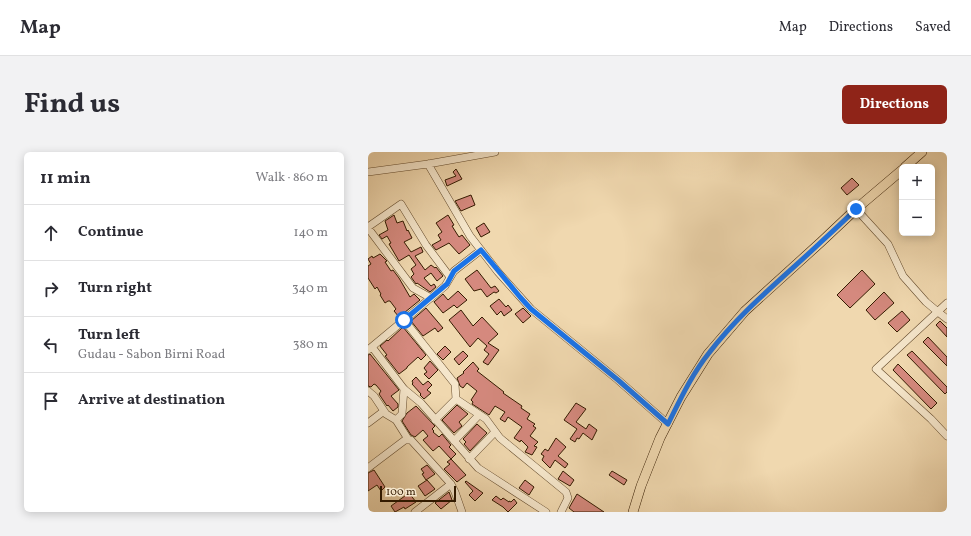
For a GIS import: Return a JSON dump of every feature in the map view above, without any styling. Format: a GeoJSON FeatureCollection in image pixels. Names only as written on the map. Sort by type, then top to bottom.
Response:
{"type":"FeatureCollection","features":[{"type":"Feature","properties":{"kind":"main road"},"geometry":{"type":"LineString","coordinates":[[908,164],[922,152]]}},
{"type":"Feature","properties":{"kind":"main road"},"geometry":{"type":"LineString","coordinates":[[633,512],[660,438],[681,397],[708,354],[745,311],[856,209],[899,173]]}},
{"type":"Feature","properties":{"kind":"street"},"geometry":{"type":"LineString","coordinates":[[368,172],[428,164],[494,152]]}},
{"type":"Feature","properties":{"kind":"street"},"geometry":{"type":"LineString","coordinates":[[428,164],[470,236],[531,309],[618,380],[668,424]]}},
{"type":"Feature","properties":{"kind":"street"},"geometry":{"type":"LineString","coordinates":[[431,298],[413,288],[368,227],[400,204],[426,245],[450,277]]}},
{"type":"Feature","properties":{"kind":"street"},"geometry":{"type":"LineString","coordinates":[[856,209],[888,244],[903,276],[938,312],[947,319]]}},
{"type":"Feature","properties":{"kind":"street"},"geometry":{"type":"LineString","coordinates":[[481,250],[454,271],[447,284],[370,349],[404,389],[421,403],[478,468],[546,512]]}},
{"type":"Feature","properties":{"kind":"street"},"geometry":{"type":"LineString","coordinates":[[947,303],[876,369],[931,419],[947,436]]}},
{"type":"Feature","properties":{"kind":"street"},"geometry":{"type":"LineString","coordinates":[[404,320],[455,384],[456,399],[435,420]]}},
{"type":"Feature","properties":{"kind":"street"},"geometry":{"type":"LineString","coordinates":[[396,420],[402,414],[404,389]]}},
{"type":"Feature","properties":{"kind":"street"},"geometry":{"type":"LineString","coordinates":[[368,391],[374,396],[384,411],[396,420],[408,439],[411,440],[451,484],[462,512]]}},
{"type":"Feature","properties":{"kind":"street"},"geometry":{"type":"LineString","coordinates":[[456,399],[486,419],[500,438],[566,492],[568,498],[561,512]]}},
{"type":"Feature","properties":{"kind":"street"},"geometry":{"type":"LineString","coordinates":[[368,423],[384,411]]}},
{"type":"Feature","properties":{"kind":"street"},"geometry":{"type":"LineString","coordinates":[[454,441],[479,415]]}},
{"type":"Feature","properties":{"kind":"street"},"geometry":{"type":"LineString","coordinates":[[469,459],[495,432]]}},
{"type":"Feature","properties":{"kind":"street"},"geometry":{"type":"LineString","coordinates":[[368,468],[393,448],[408,439]]}},
{"type":"Feature","properties":{"kind":"street"},"geometry":{"type":"LineString","coordinates":[[415,512],[451,484]]}},
{"type":"Feature","properties":{"kind":"building"},"geometry":{"type":"Polygon","coordinates":[[[456,169],[462,179],[447,186],[445,180],[456,176],[453,172],[456,169]]]}},
{"type":"Feature","properties":{"kind":"building"},"geometry":{"type":"Polygon","coordinates":[[[852,178],[859,185],[847,195],[841,188],[852,178]]]}},
{"type":"Feature","properties":{"kind":"building"},"geometry":{"type":"Polygon","coordinates":[[[471,195],[475,205],[461,211],[455,201],[471,195]]]}},
{"type":"Feature","properties":{"kind":"building"},"geometry":{"type":"Polygon","coordinates":[[[394,215],[397,223],[403,221],[412,238],[404,242],[411,252],[421,247],[423,252],[415,256],[425,270],[431,265],[435,268],[436,267],[443,276],[437,281],[431,273],[424,278],[431,286],[434,284],[436,287],[430,292],[417,283],[416,284],[411,277],[414,274],[411,269],[416,265],[409,255],[399,261],[389,244],[391,243],[387,236],[382,239],[379,235],[388,230],[385,221],[394,215]]]}},
{"type":"Feature","properties":{"kind":"building"},"geometry":{"type":"Polygon","coordinates":[[[448,215],[454,225],[452,226],[459,237],[462,235],[470,245],[459,254],[449,243],[436,250],[432,245],[441,240],[438,235],[442,232],[436,223],[448,215]]]}},
{"type":"Feature","properties":{"kind":"building"},"geometry":{"type":"Polygon","coordinates":[[[484,223],[490,232],[481,237],[476,228],[484,223]]]}},
{"type":"Feature","properties":{"kind":"building"},"geometry":{"type":"Polygon","coordinates":[[[380,254],[387,261],[385,262],[391,271],[393,270],[399,278],[410,297],[414,294],[420,300],[399,317],[394,311],[396,309],[390,301],[385,303],[377,287],[375,289],[368,278],[368,266],[371,264],[368,259],[372,256],[373,258],[380,254]]]}},
{"type":"Feature","properties":{"kind":"building"},"geometry":{"type":"Polygon","coordinates":[[[477,270],[491,288],[495,286],[499,291],[496,293],[494,292],[487,297],[481,289],[474,291],[465,279],[477,270]]]}},
{"type":"Feature","properties":{"kind":"building"},"geometry":{"type":"Polygon","coordinates":[[[862,270],[875,284],[850,308],[837,295],[862,270]]]}},
{"type":"Feature","properties":{"kind":"building"},"geometry":{"type":"Polygon","coordinates":[[[458,291],[467,300],[457,308],[454,305],[443,313],[434,302],[443,294],[448,300],[458,291]]]}},
{"type":"Feature","properties":{"kind":"building"},"geometry":{"type":"Polygon","coordinates":[[[884,292],[894,303],[875,320],[866,310],[884,292]]]}},
{"type":"Feature","properties":{"kind":"building"},"geometry":{"type":"Polygon","coordinates":[[[499,299],[506,307],[508,305],[512,310],[504,316],[501,311],[497,315],[490,306],[499,299]]]}},
{"type":"Feature","properties":{"kind":"building"},"geometry":{"type":"Polygon","coordinates":[[[426,308],[443,328],[438,332],[435,328],[423,336],[411,321],[426,308]]]}},
{"type":"Feature","properties":{"kind":"building"},"geometry":{"type":"Polygon","coordinates":[[[523,308],[531,316],[523,323],[515,314],[523,308]]]}},
{"type":"Feature","properties":{"kind":"building"},"geometry":{"type":"Polygon","coordinates":[[[461,310],[473,326],[482,317],[498,334],[488,343],[499,350],[488,365],[483,362],[489,354],[484,350],[487,346],[478,338],[470,347],[449,320],[461,310]]]}},
{"type":"Feature","properties":{"kind":"building"},"geometry":{"type":"Polygon","coordinates":[[[902,311],[910,320],[897,332],[888,323],[902,311]]]}},
{"type":"Feature","properties":{"kind":"building"},"geometry":{"type":"Polygon","coordinates":[[[940,321],[947,328],[947,337],[936,325],[940,321]]]}},
{"type":"Feature","properties":{"kind":"building"},"geometry":{"type":"Polygon","coordinates":[[[403,327],[426,355],[421,360],[418,357],[399,374],[385,356],[387,355],[380,346],[387,340],[388,341],[403,327]]]}},
{"type":"Feature","properties":{"kind":"building"},"geometry":{"type":"Polygon","coordinates":[[[928,337],[947,357],[947,366],[923,342],[928,337]]]}},
{"type":"Feature","properties":{"kind":"building"},"geometry":{"type":"Polygon","coordinates":[[[445,346],[451,352],[443,360],[437,354],[445,346]]]}},
{"type":"Feature","properties":{"kind":"building"},"geometry":{"type":"Polygon","coordinates":[[[463,351],[468,356],[459,365],[454,359],[463,351]]]}},
{"type":"Feature","properties":{"kind":"building"},"geometry":{"type":"Polygon","coordinates":[[[912,351],[947,387],[947,392],[945,394],[907,355],[912,351]]]}},
{"type":"Feature","properties":{"kind":"building"},"geometry":{"type":"Polygon","coordinates":[[[370,354],[399,390],[391,396],[398,404],[398,407],[393,411],[388,405],[387,406],[379,394],[381,391],[376,385],[374,384],[371,387],[368,386],[368,355],[370,354]]]}},
{"type":"Feature","properties":{"kind":"building"},"geometry":{"type":"Polygon","coordinates":[[[430,361],[438,370],[429,379],[424,374],[427,372],[424,368],[430,361]]]}},
{"type":"Feature","properties":{"kind":"building"},"geometry":{"type":"Polygon","coordinates":[[[473,362],[479,369],[477,371],[530,414],[527,419],[535,424],[533,426],[536,428],[530,436],[538,442],[534,446],[537,447],[532,455],[525,452],[528,447],[521,440],[520,442],[514,438],[522,427],[508,417],[505,422],[500,419],[505,412],[495,406],[489,415],[472,404],[473,402],[471,400],[477,391],[467,383],[463,388],[460,386],[457,378],[464,373],[463,372],[473,362]]]}},
{"type":"Feature","properties":{"kind":"building"},"geometry":{"type":"Polygon","coordinates":[[[898,364],[937,403],[931,409],[893,370],[898,364]]]}},
{"type":"Feature","properties":{"kind":"building"},"geometry":{"type":"Polygon","coordinates":[[[416,377],[423,385],[428,381],[432,385],[427,390],[431,393],[424,399],[412,384],[412,381],[416,377]]]}},
{"type":"Feature","properties":{"kind":"building"},"geometry":{"type":"Polygon","coordinates":[[[576,403],[586,409],[576,422],[586,429],[589,424],[597,430],[592,440],[583,433],[575,442],[570,439],[577,429],[564,420],[576,403]]]}},
{"type":"Feature","properties":{"kind":"building"},"geometry":{"type":"Polygon","coordinates":[[[457,405],[468,414],[459,422],[462,426],[454,433],[442,420],[457,405]]]}},
{"type":"Feature","properties":{"kind":"building"},"geometry":{"type":"Polygon","coordinates":[[[416,406],[435,426],[432,429],[434,431],[433,432],[439,437],[442,434],[451,445],[449,447],[456,454],[451,459],[439,446],[433,451],[423,440],[428,436],[423,430],[415,437],[411,435],[402,421],[407,413],[416,406]]]}},
{"type":"Feature","properties":{"kind":"building"},"geometry":{"type":"Polygon","coordinates":[[[477,424],[487,433],[470,451],[464,444],[466,442],[463,439],[477,424]]]}},
{"type":"Feature","properties":{"kind":"building"},"geometry":{"type":"Polygon","coordinates":[[[556,438],[566,447],[558,456],[568,464],[565,468],[555,460],[550,468],[542,460],[544,456],[541,454],[545,449],[548,451],[556,438]]]}},
{"type":"Feature","properties":{"kind":"building"},"geometry":{"type":"Polygon","coordinates":[[[451,459],[466,475],[457,482],[444,469],[450,464],[447,462],[451,459]]]}},
{"type":"Feature","properties":{"kind":"building"},"geometry":{"type":"Polygon","coordinates":[[[427,465],[435,474],[426,480],[421,469],[427,465]]]}},
{"type":"Feature","properties":{"kind":"building"},"geometry":{"type":"Polygon","coordinates":[[[374,470],[385,487],[381,491],[377,485],[368,491],[368,473],[374,470]]]}},
{"type":"Feature","properties":{"kind":"building"},"geometry":{"type":"Polygon","coordinates":[[[563,471],[574,480],[570,486],[558,479],[563,471]]]}},
{"type":"Feature","properties":{"kind":"building"},"geometry":{"type":"Polygon","coordinates":[[[612,471],[627,480],[624,485],[609,475],[612,471]]]}},
{"type":"Feature","properties":{"kind":"building"},"geometry":{"type":"Polygon","coordinates":[[[427,480],[435,489],[425,496],[418,486],[427,480]]]}},
{"type":"Feature","properties":{"kind":"building"},"geometry":{"type":"Polygon","coordinates":[[[525,480],[534,487],[529,495],[519,488],[525,480]]]}},
{"type":"Feature","properties":{"kind":"building"},"geometry":{"type":"Polygon","coordinates":[[[466,481],[483,493],[475,501],[469,495],[473,491],[465,482],[466,481]]]}},
{"type":"Feature","properties":{"kind":"building"},"geometry":{"type":"Polygon","coordinates":[[[449,492],[452,500],[441,509],[435,503],[449,492]]]}},
{"type":"Feature","properties":{"kind":"building"},"geometry":{"type":"Polygon","coordinates":[[[409,493],[416,502],[405,509],[404,507],[395,512],[391,506],[409,493]]]}},
{"type":"Feature","properties":{"kind":"building"},"geometry":{"type":"Polygon","coordinates":[[[577,494],[604,512],[574,512],[569,508],[577,494]]]}},
{"type":"Feature","properties":{"kind":"building"},"geometry":{"type":"Polygon","coordinates":[[[496,496],[501,500],[503,498],[509,502],[514,499],[517,503],[508,512],[492,500],[496,496]]]}},
{"type":"Feature","properties":{"kind":"route"},"geometry":{"type":"LineString","coordinates":[[404,320],[447,284],[454,271],[460,265],[481,250],[498,272],[531,309],[618,380],[668,424],[681,397],[708,354],[730,327],[745,311],[856,209]]}}]}
